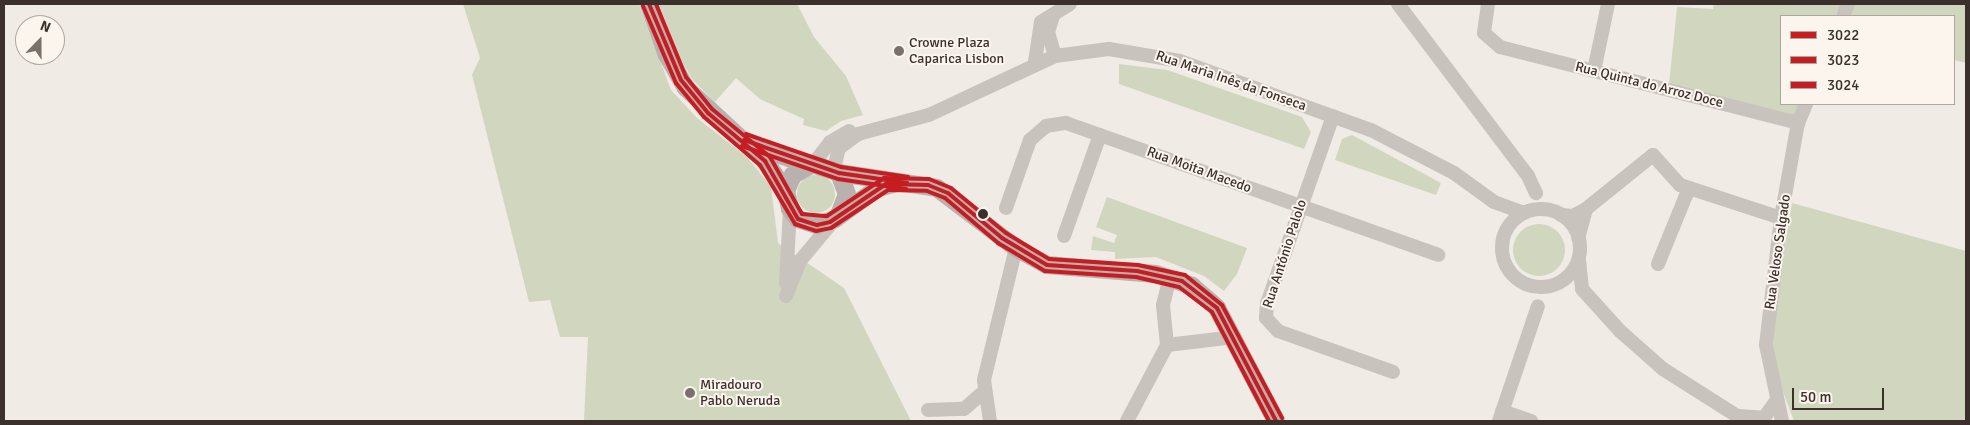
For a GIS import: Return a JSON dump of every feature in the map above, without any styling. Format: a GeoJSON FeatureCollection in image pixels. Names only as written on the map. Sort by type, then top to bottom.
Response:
{"type":"FeatureCollection","features":[{"type":"Feature","properties":{"kind":"main road"},"geometry":{"type":"LineString","coordinates":[[649,4],[681,80],[708,113],[746,142],[786,191],[790,209],[810,224],[837,217],[871,191],[899,182]]}},
{"type":"Feature","properties":{"kind":"main road"},"geometry":{"type":"LineString","coordinates":[[746,142],[836,171],[948,192],[1016,248],[1047,265],[1170,277],[1210,301],[1235,337],[1276,421]]}},
{"type":"Feature","properties":{"kind":"main road"},"geometry":{"type":"LineString","coordinates":[[786,191],[793,174],[811,164]]}},
{"type":"Feature","properties":{"kind":"main road"},"geometry":{"type":"LineString","coordinates":[[836,171],[847,194],[837,217]]}},
{"type":"Feature","properties":{"kind":"street"},"geometry":{"type":"LineString","coordinates":[[1035,62],[1038,28],[1070,4]]}},
{"type":"Feature","properties":{"kind":"street"},"geometry":{"type":"LineString","coordinates":[[1398,4],[1528,176],[1536,193],[1558,213],[1578,238]]}},
{"type":"Feature","properties":{"kind":"street","name":"Rua Quinta do Arroz Doce"},"geometry":{"type":"LineString","coordinates":[[1488,4],[1484,33],[1494,44],[1594,72],[1798,123]]}},
{"type":"Feature","properties":{"kind":"street"},"geometry":{"type":"LineString","coordinates":[[1594,72],[1608,4]]}},
{"type":"Feature","properties":{"kind":"street"},"geometry":{"type":"LineString","coordinates":[[1052,16],[1048,32],[1055,56]]}},
{"type":"Feature","properties":{"kind":"street","name":"Rua Maria Inês da Fonseca"},"geometry":{"type":"LineString","coordinates":[[811,164],[842,133],[870,130],[929,115],[1035,62],[1055,56],[1109,49],[1149,53],[1332,116],[1411,149],[1494,202],[1525,212]]}},
{"type":"Feature","properties":{"kind":"street","name":"Rua Veloso Salgado"},"geometry":{"type":"LineString","coordinates":[[1782,421],[1776,402],[1766,345],[1781,218],[1798,123],[1806,105]]}},
{"type":"Feature","properties":{"kind":"street","name":"Rua António Palolo"},"geometry":{"type":"LineString","coordinates":[[1332,116],[1265,310],[1269,324],[1393,372]]}},
{"type":"Feature","properties":{"kind":"street","name":"Rua Moita Macedo"},"geometry":{"type":"LineString","coordinates":[[1006,208],[1036,133],[1046,126],[1066,123],[1438,255]]}},
{"type":"Feature","properties":{"kind":"street","name":"Rua Maria Inês da Fonseca"},"geometry":{"type":"LineString","coordinates":[[836,171],[842,144],[870,130]]}},
{"type":"Feature","properties":{"kind":"street"},"geometry":{"type":"LineString","coordinates":[[1064,236],[1100,135]]}},
{"type":"Feature","properties":{"kind":"street"},"geometry":{"type":"LineString","coordinates":[[1525,212],[1558,213],[1573,216],[1586,209],[1653,155],[1675,180],[1689,188],[1781,218]]}},
{"type":"Feature","properties":{"kind":"street"},"geometry":{"type":"LineString","coordinates":[[1658,264],[1689,188]]}},
{"type":"Feature","properties":{"kind":"street"},"geometry":{"type":"LineString","coordinates":[[1536,193],[1525,212],[1507,227],[1502,240],[1505,265],[1526,285],[1538,306]]}},
{"type":"Feature","properties":{"kind":"street","name":"Rua Maria Inês da Fonseca"},"geometry":{"type":"LineString","coordinates":[[1494,202],[1507,227]]}},
{"type":"Feature","properties":{"kind":"street"},"geometry":{"type":"LineString","coordinates":[[790,209],[786,296],[800,261],[837,217]]}},
{"type":"Feature","properties":{"kind":"street"},"geometry":{"type":"LineString","coordinates":[[1582,290],[1578,238],[1586,209]]}},
{"type":"Feature","properties":{"kind":"street"},"geometry":{"type":"LineString","coordinates":[[990,421],[985,391],[1016,248]]}},
{"type":"Feature","properties":{"kind":"street"},"geometry":{"type":"LineString","coordinates":[[1531,421],[1500,416],[1538,306],[1553,285],[1568,277],[1579,258]]}},
{"type":"Feature","properties":{"kind":"street"},"geometry":{"type":"LineString","coordinates":[[1128,421],[1167,345],[1163,305],[1170,277]]}},
{"type":"Feature","properties":{"kind":"street"},"geometry":{"type":"LineString","coordinates":[[1526,285],[1553,285],[1582,290],[1644,353],[1740,418],[1764,419],[1776,402]]}},
{"type":"Feature","properties":{"kind":"street"},"geometry":{"type":"LineString","coordinates":[[1167,345],[1235,337]]}},
{"type":"Feature","properties":{"kind":"street"},"geometry":{"type":"LineString","coordinates":[[928,410],[964,409],[985,391]]}},
{"type":"Feature","properties":{"kind":"green space"},"geometry":{"type":"Polygon","coordinates":[[[463,4],[639,4],[671,90],[697,118],[747,157],[771,187],[778,243],[844,288],[911,421],[584,421],[588,337],[560,337],[550,300],[529,302],[472,75],[480,58],[463,4]]]}},
{"type":"Feature","properties":{"kind":"green space"},"geometry":{"type":"Polygon","coordinates":[[[659,4],[797,4],[814,37],[846,76],[863,115],[841,121],[826,131],[803,125],[804,119],[760,99],[736,78],[715,102],[727,115],[693,80],[679,57],[659,4]]]}},
{"type":"Feature","properties":{"kind":"green space"},"geometry":{"type":"Polygon","coordinates":[[[1714,4],[1841,4],[1836,15],[1780,15],[1780,105],[1802,105],[1796,118],[1669,85],[1677,7],[1713,9],[1714,4]]]}},
{"type":"Feature","properties":{"kind":"green space"},"geometry":{"type":"Polygon","coordinates":[[[1854,4],[1966,4],[1966,63],[1955,60],[1955,15],[1849,15],[1854,4]]]}},
{"type":"Feature","properties":{"kind":"green space"},"geometry":{"type":"Polygon","coordinates":[[[1119,64],[1167,70],[1302,117],[1311,132],[1304,149],[1119,84],[1119,64]]]}},
{"type":"Feature","properties":{"kind":"green space"},"geometry":{"type":"Polygon","coordinates":[[[1352,135],[1441,183],[1436,195],[1335,160],[1342,139],[1352,135]]]}},
{"type":"Feature","properties":{"kind":"green space"},"geometry":{"type":"Polygon","coordinates":[[[816,175],[829,181],[835,194],[829,207],[816,213],[803,207],[797,194],[803,181],[816,175]]]}},
{"type":"Feature","properties":{"kind":"green space"},"geometry":{"type":"Polygon","coordinates":[[[1107,197],[1247,248],[1237,274],[1224,291],[1204,276],[1156,257],[1115,259],[1115,252],[1091,250],[1093,236],[1114,243],[1117,235],[1096,227],[1107,197]]]}},
{"type":"Feature","properties":{"kind":"green space"},"geometry":{"type":"Polygon","coordinates":[[[1792,203],[1966,251],[1966,421],[1794,421],[1773,365],[1774,311],[1792,203]]]}},
{"type":"Feature","properties":{"kind":"green space"},"geometry":{"type":"Polygon","coordinates":[[[1539,224],[1553,228],[1561,236],[1565,250],[1561,264],[1553,272],[1539,276],[1525,272],[1517,264],[1513,250],[1517,236],[1525,228],[1539,224]]]}},
{"type":"Feature","properties":{"kind":"transit line","name":"3022"},"geometry":{"type":"LineString","coordinates":[[649,4],[681,80],[708,113],[765,161],[798,219],[817,225],[830,222],[886,184],[928,185],[948,193],[1002,238],[1047,265],[1137,271],[1182,281],[1217,308],[1276,421]]}},
{"type":"Feature","properties":{"kind":"transit line","name":"3024"},"geometry":{"type":"LineString","coordinates":[[656,4],[686,77],[712,109],[770,157],[802,214],[827,216],[884,178],[929,179],[951,188],[1006,233],[1049,259],[1138,265],[1185,275],[1222,305],[1282,418]]}},
{"type":"Feature","properties":{"kind":"transit line","name":"3023"},"geometry":{"type":"LineString","coordinates":[[643,6],[676,83],[704,117],[760,165],[795,224],[816,231],[831,228],[888,190],[927,191],[945,198],[998,243],[1045,271],[1136,277],[1179,287],[1212,312],[1269,421]]}},
{"type":"Feature","properties":{"kind":"transit line","name":"3024"},"geometry":{"type":"LineString","coordinates":[[746,134],[841,167],[908,177]]}},
{"type":"Feature","properties":{"kind":"transit line","name":"3022"},"geometry":{"type":"LineString","coordinates":[[744,140],[839,173],[907,183]]}},
{"type":"Feature","properties":{"kind":"transit line","name":"3023"},"geometry":{"type":"LineString","coordinates":[[742,146],[838,179],[906,189]]}},
{"type":"Feature","properties":{"kind":"place","name":"Crowne Plaza Caparica Lisbon"},"geometry":{"type":"Point","coordinates":[899,51]}},
{"type":"Feature","properties":{"kind":"place","name":"Miradouro Pablo Neruda"},"geometry":{"type":"Point","coordinates":[690,393]}}]}
